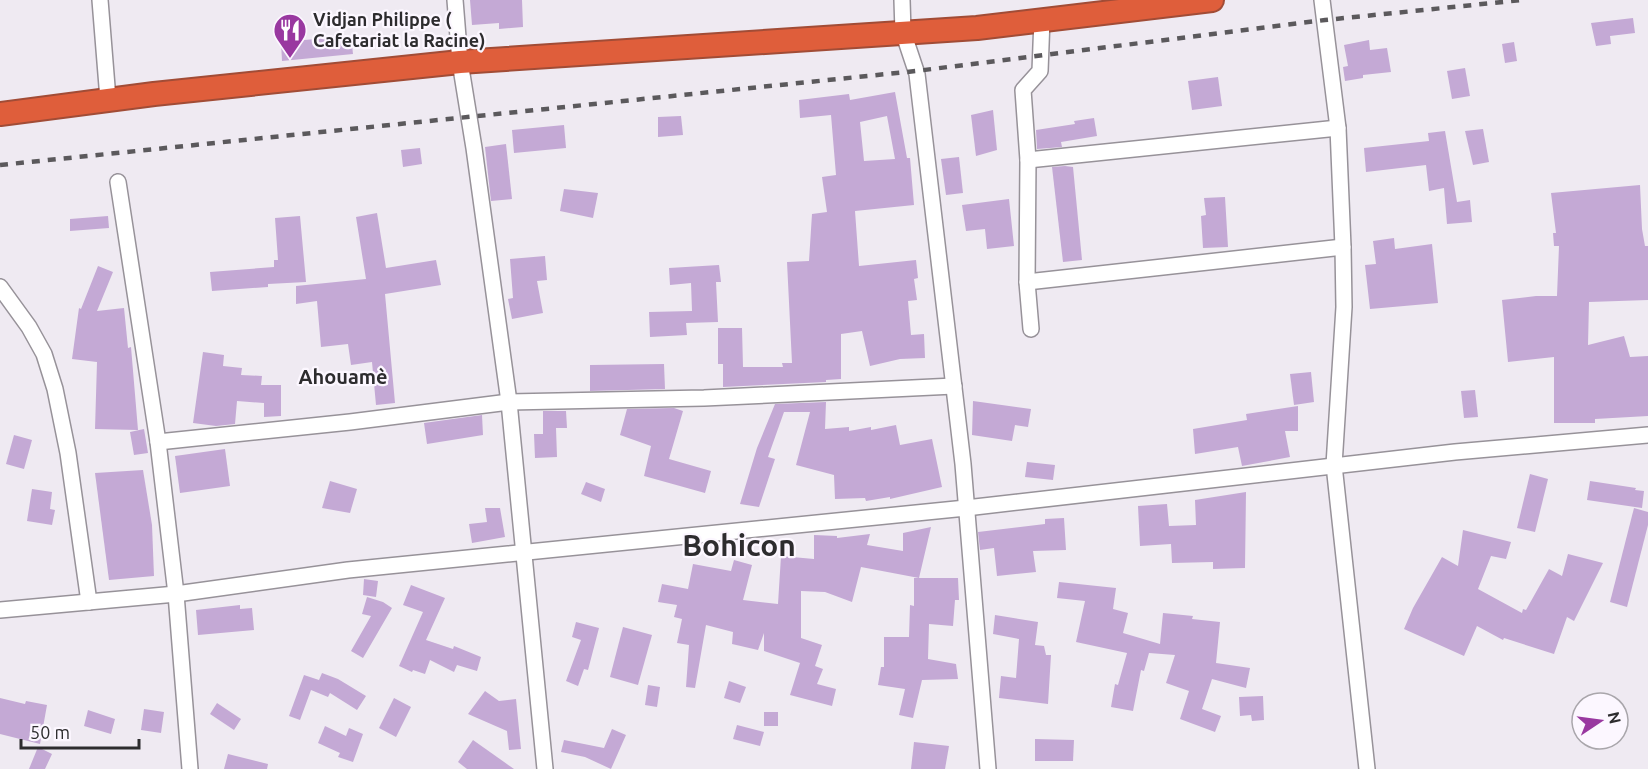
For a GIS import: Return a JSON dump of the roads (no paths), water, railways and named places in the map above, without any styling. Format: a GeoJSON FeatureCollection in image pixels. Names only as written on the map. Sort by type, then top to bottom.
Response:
{"type":"FeatureCollection","features":[{"type":"Feature","properties":{"kind":"highway"},"geometry":{"type":"LineString","coordinates":[[0,114],[108,99],[460,62],[977,28],[1212,0]]}},
{"type":"Feature","properties":{"kind":"street"},"geometry":{"type":"LineString","coordinates":[[100,0],[108,99]]}},
{"type":"Feature","properties":{"kind":"street"},"geometry":{"type":"LineString","coordinates":[[455,0],[460,62],[509,402],[546,769]]}},
{"type":"Feature","properties":{"kind":"street"},"geometry":{"type":"LineString","coordinates":[[902,0],[903,32],[917,74],[954,386],[988,769]]}},
{"type":"Feature","properties":{"kind":"street"},"geometry":{"type":"LineString","coordinates":[[1322,0],[1338,128],[1343,248],[1344,307],[1335,465],[1367,769]]}},
{"type":"Feature","properties":{"kind":"street"},"geometry":{"type":"LineString","coordinates":[[1031,330],[1027,282],[1028,160],[1023,90],[1040,71],[1042,19]]}},
{"type":"Feature","properties":{"kind":"street"},"geometry":{"type":"LineString","coordinates":[[1028,160],[1338,128]]}},
{"type":"Feature","properties":{"kind":"street"},"geometry":{"type":"LineString","coordinates":[[118,182],[158,442],[176,594],[190,769]]}},
{"type":"Feature","properties":{"kind":"street"},"geometry":{"type":"LineString","coordinates":[[1027,282],[1343,248]]}},
{"type":"Feature","properties":{"kind":"street"},"geometry":{"type":"LineString","coordinates":[[0,287],[29,327],[44,354],[54,389],[68,453],[89,602]]}},
{"type":"Feature","properties":{"kind":"street"},"geometry":{"type":"LineString","coordinates":[[158,442],[350,422],[509,402],[704,398],[954,386]]}},
{"type":"Feature","properties":{"kind":"street"},"geometry":{"type":"LineString","coordinates":[[0,610],[176,594],[348,570],[966,508],[1455,452],[1648,435]]}},
{"type":"Feature","properties":{"kind":"railway"},"geometry":{"type":"LineString","coordinates":[[0,165],[916,71],[1325,20],[1522,0]]}},
{"type":"Feature","properties":{"kind":"place","name":"Vidjan Philippe ( Cafetariat la Racine)"},"geometry":{"type":"Point","coordinates":[290,59]}},
{"type":"Feature","properties":{"kind":"district","name":"Ahouamè"},"geometry":{"type":"Point","coordinates":[343,377]}},
{"type":"Feature","properties":{"kind":"district","name":"Bohicon"},"geometry":{"type":"Point","coordinates":[739,546]}}]}
